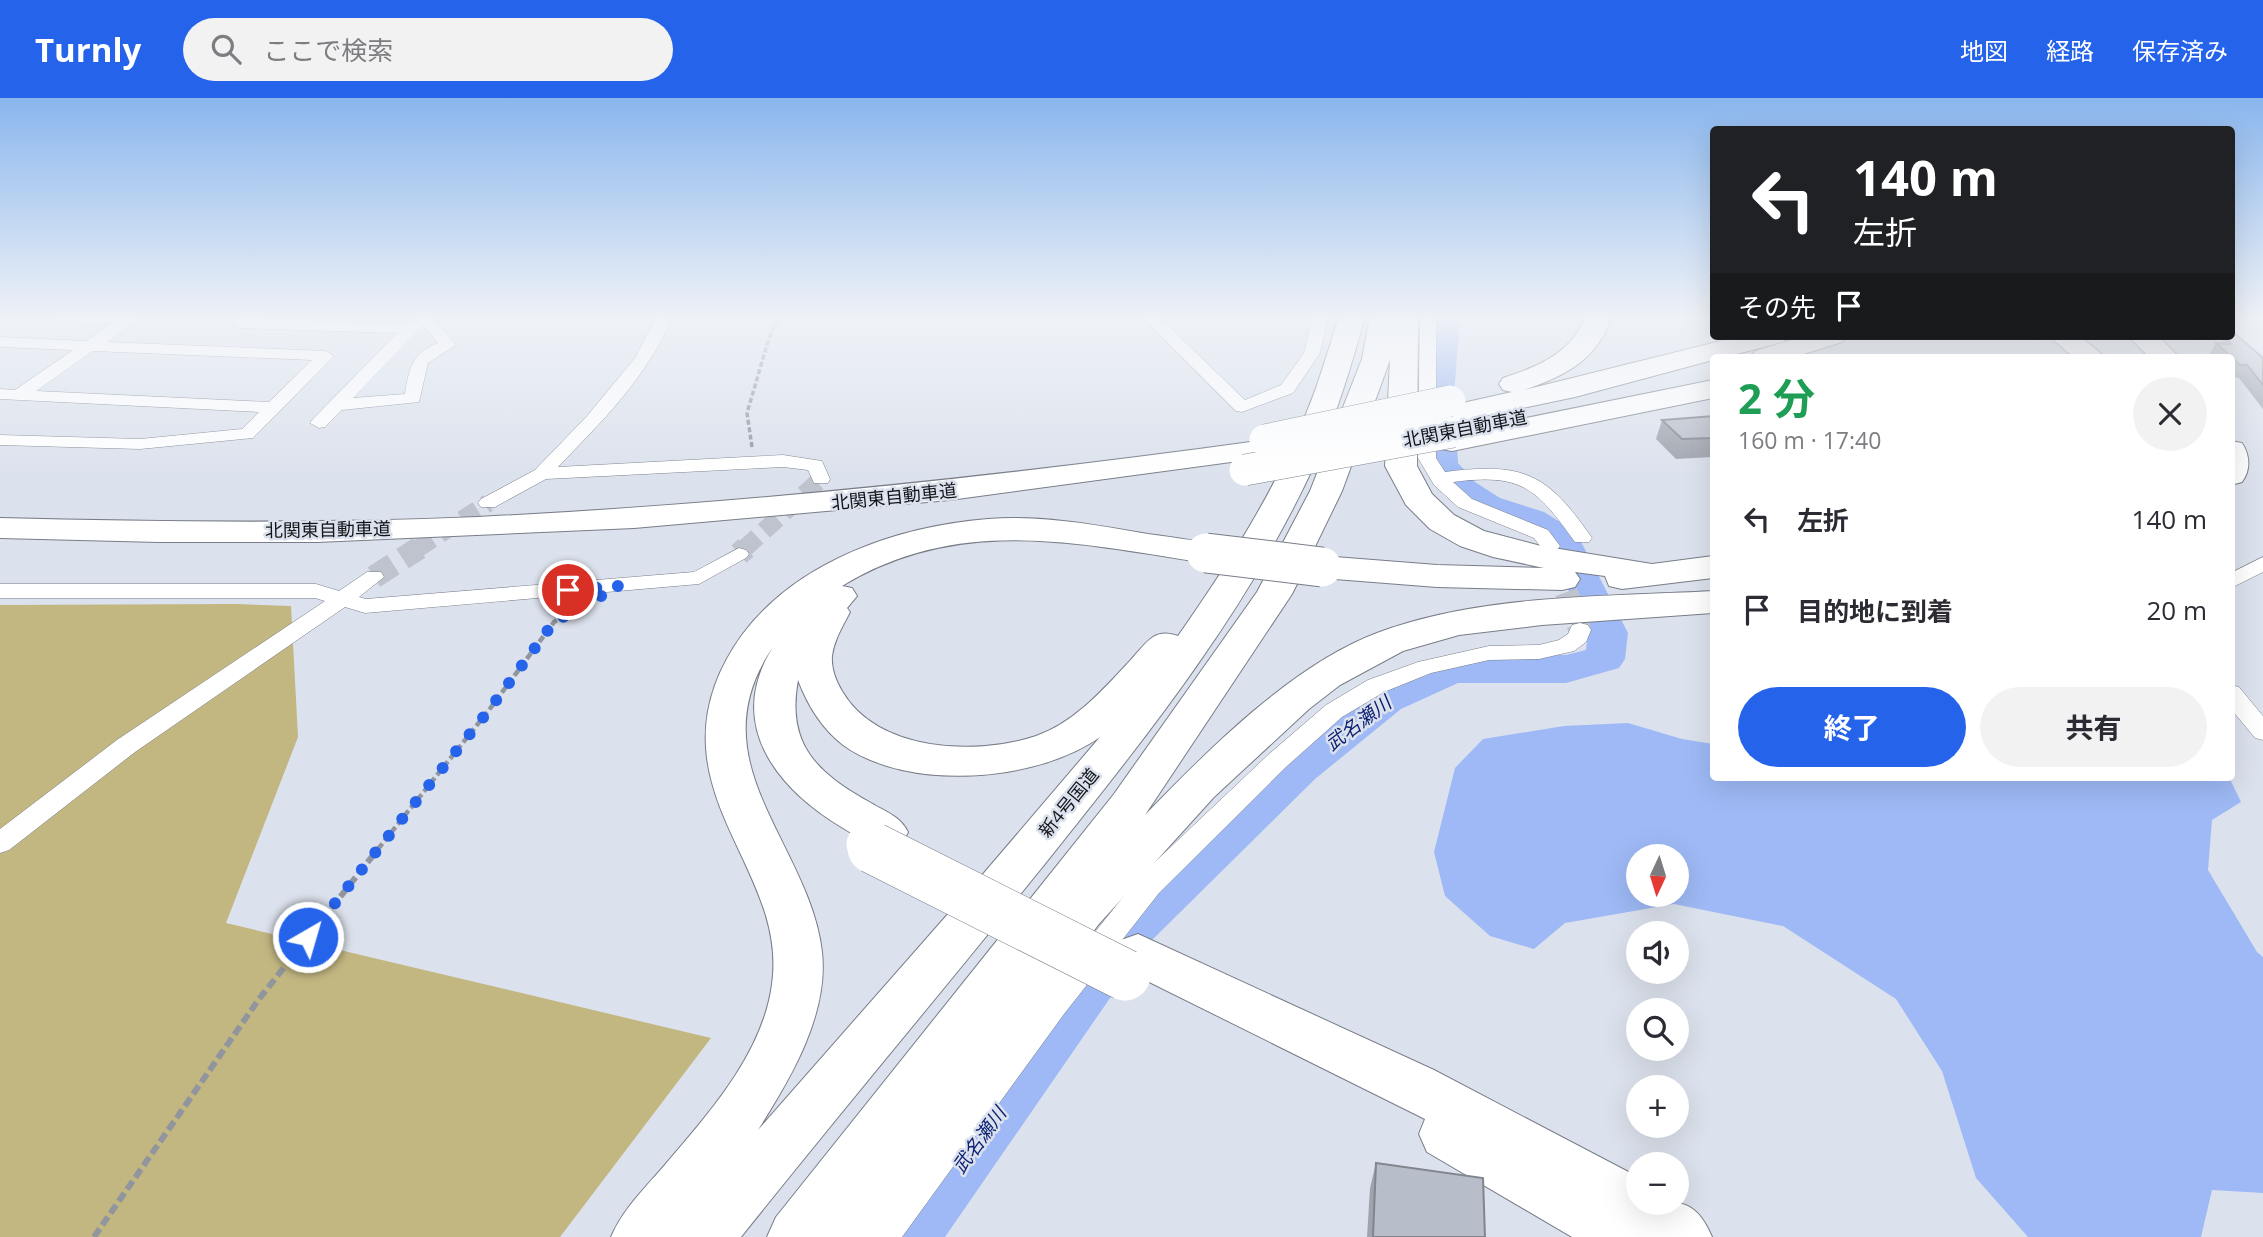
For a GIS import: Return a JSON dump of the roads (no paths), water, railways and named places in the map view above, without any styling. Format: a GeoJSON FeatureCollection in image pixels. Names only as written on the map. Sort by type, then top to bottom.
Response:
{"type":"FeatureCollection","features":[{"type":"Feature","properties":{"kind":"highway","name":"新4号国道"},"geometry":{"type":"LineString","coordinates":[[704,1237],[783,1140],[947,952],[1157,693],[1258,544],[1323,411],[1336,370]]}},
{"type":"Feature","properties":{"kind":"highway"},"geometry":{"type":"LineString","coordinates":[[796,1237],[1129,804],[1274,594],[1303,541],[1336,466],[1372,370]]}},
{"type":"Feature","properties":{"kind":"highway"},"geometry":{"type":"LineString","coordinates":[[1404,370],[1401,466],[1405,480],[1423,505],[1453,528],[1500,548],[1533,557],[1570,563],[1610,564],[1646,573]]}},
{"type":"Feature","properties":{"kind":"highway"},"geometry":{"type":"LineString","coordinates":[[1454,422],[1498,389],[1549,370]]}},
{"type":"Feature","properties":{"kind":"highway","name":"北関東自動車道"},"geometry":{"type":"LineString","coordinates":[[1454,422],[1643,370]]}},
{"type":"Feature","properties":{"kind":"highway","name":"北関東自動車道"},"geometry":{"type":"LineString","coordinates":[[1454,422],[1578,405],[1710,372]]}},
{"type":"Feature","properties":{"kind":"highway"},"geometry":{"type":"LineString","coordinates":[[1256,459],[1454,422],[1710,389]]}},
{"type":"Feature","properties":{"kind":"highway","name":"北関東自動車道"},"geometry":{"type":"LineString","coordinates":[[0,549],[170,552],[344,550],[686,534],[927,512],[1212,475],[1256,459]]}},
{"type":"Feature","properties":{"kind":"highway","name":"北関東自動車道"},"geometry":{"type":"LineString","coordinates":[[0,528],[193,532],[481,526],[797,506],[1256,459]]}},
{"type":"Feature","properties":{"kind":"highway"},"geometry":{"type":"LineString","coordinates":[[640,1237],[707,1156],[746,1100],[771,1059],[788,1021],[797,986],[799,957],[786,898],[740,805],[731,776],[726,742],[727,710],[738,675],[747,655],[778,615],[815,585],[863,560],[910,543],[966,531],[1017,528],[1053,531],[1202,559]]}},
{"type":"Feature","properties":{"kind":"highway"},"geometry":{"type":"LineString","coordinates":[[876,838],[804,776],[782,748],[773,705],[775,685],[791,645],[820,609],[877,573],[914,558],[985,543],[1047,543],[1318,573],[1542,592],[1627,592],[1697,603]]}},
{"type":"Feature","properties":{"kind":"highway"},"geometry":{"type":"LineString","coordinates":[[1318,573],[1608,580],[1646,573],[1710,567]]}},
{"type":"Feature","properties":{"kind":"highway"},"geometry":{"type":"LineString","coordinates":[[847,591],[832,611],[816,643],[813,662],[822,695],[833,713],[858,734],[893,751],[956,761],[989,760],[1020,754],[1051,746],[1074,734],[1100,715],[1174,637],[1215,611]]}},
{"type":"Feature","properties":{"kind":"highway"},"geometry":{"type":"LineString","coordinates":[[838,1237],[1081,912],[1199,786],[1295,699],[1326,676],[1359,657],[1422,631],[1496,618],[1697,603]]}},
{"type":"Feature","properties":{"kind":"highway"},"geometry":{"type":"LineString","coordinates":[[778,615],[756,676],[751,700],[751,726],[767,769],[802,804],[825,822],[876,838],[1132,965],[1472,1147],[1562,1198],[1623,1237]]}},
{"type":"Feature","properties":{"kind":"highway"},"geometry":{"type":"LineString","coordinates":[[1132,965],[1447,1104],[1625,1199],[1683,1237]]}},
{"type":"Feature","properties":{"kind":"street"},"geometry":{"type":"LineString","coordinates":[[9,395],[50,370]]}},
{"type":"Feature","properties":{"kind":"street"},"geometry":{"type":"LineString","coordinates":[[0,440],[140,444],[247,434],[312,370]]}},
{"type":"Feature","properties":{"kind":"street"},"geometry":{"type":"LineString","coordinates":[[319,424],[371,370]]}},
{"type":"Feature","properties":{"kind":"street"},"geometry":{"type":"LineString","coordinates":[[337,405],[413,398],[418,370]]}},
{"type":"Feature","properties":{"kind":"street"},"geometry":{"type":"LineString","coordinates":[[488,503],[542,474],[634,370]]}},
{"type":"Feature","properties":{"kind":"street"},"geometry":{"type":"LineString","coordinates":[[1204,370],[1242,407],[1287,389],[1300,370]]}},
{"type":"Feature","properties":{"kind":"street"},"geometry":{"type":"LineString","coordinates":[[1428,370],[1427,458],[1440,478],[1465,503],[1541,534],[1550,546]]}},
{"type":"Feature","properties":{"kind":"street"},"geometry":{"type":"LineString","coordinates":[[9,395],[274,408]]}},
{"type":"Feature","properties":{"kind":"street"},"geometry":{"type":"LineString","coordinates":[[542,474],[783,461],[815,465],[821,479]]}},
{"type":"Feature","properties":{"kind":"street"},"geometry":{"type":"LineString","coordinates":[[1440,478],[1506,472],[1534,482],[1566,514],[1582,538]]}},
{"type":"Feature","properties":{"kind":"street"},"geometry":{"type":"LineString","coordinates":[[0,591],[316,591],[365,606],[699,578],[739,554]]}},
{"type":"Feature","properties":{"kind":"street"},"geometry":{"type":"LineString","coordinates":[[2235,580],[2263,563]]}},
{"type":"Feature","properties":{"kind":"street"},"geometry":{"type":"LineString","coordinates":[[0,843],[126,746],[374,577]]}},
{"type":"Feature","properties":{"kind":"street"},"geometry":{"type":"LineString","coordinates":[[881,1237],[1054,1005],[1149,885],[1278,760],[1334,711],[1376,686],[1426,667],[1489,653],[1539,652],[1566,646],[1578,637],[1580,629]]}},
{"type":"Feature","properties":{"kind":"street"},"geometry":{"type":"LineString","coordinates":[[2235,698],[2263,732]]}},
{"type":"Feature","properties":{"kind":"water"},"geometry":{"type":"Polygon","coordinates":[[[1628,723],[1682,739],[1710,744],[1710,781],[2231,781],[2241,802],[2212,820],[2208,870],[2257,952],[2263,957],[2263,1193],[2212,1190],[2201,1237],[2028,1237],[1976,1178],[1942,1071],[1896,999],[1783,926],[1689,907],[1689,844],[1626,844],[1626,907],[1657,907],[1565,923],[1534,949],[1490,936],[1445,896],[1434,852],[1455,768],[1483,739],[1564,726],[1628,723]]]}},
{"type":"Feature","properties":{"kind":"waterway","name":"武名瀬川"},"geometry":{"type":"LineString","coordinates":[[909,1237],[1128,932],[1300,768],[1386,699],[1453,670],[1566,669],[1605,659],[1608,633],[1563,540],[1532,519],[1488,505],[1463,489],[1442,465],[1439,394],[1441,370]]}},
{"type":"Feature","properties":{"kind":"tunnel"},"geometry":{"type":"LineString","coordinates":[[744,549],[821,479]]}},
{"type":"Feature","properties":{"kind":"tunnel"},"geometry":{"type":"LineString","coordinates":[[417,549],[488,503]]}},
{"type":"Feature","properties":{"kind":"tunnel"},"geometry":{"type":"LineString","coordinates":[[374,577],[419,548]]}},
{"type":"Feature","properties":{"kind":"tunnel"},"geometry":{"type":"LineString","coordinates":[[739,554],[746,548]]}},
{"type":"Feature","properties":{"kind":"tunnel"},"geometry":{"type":"LineString","coordinates":[[1555,560],[1580,630]]}}]}
